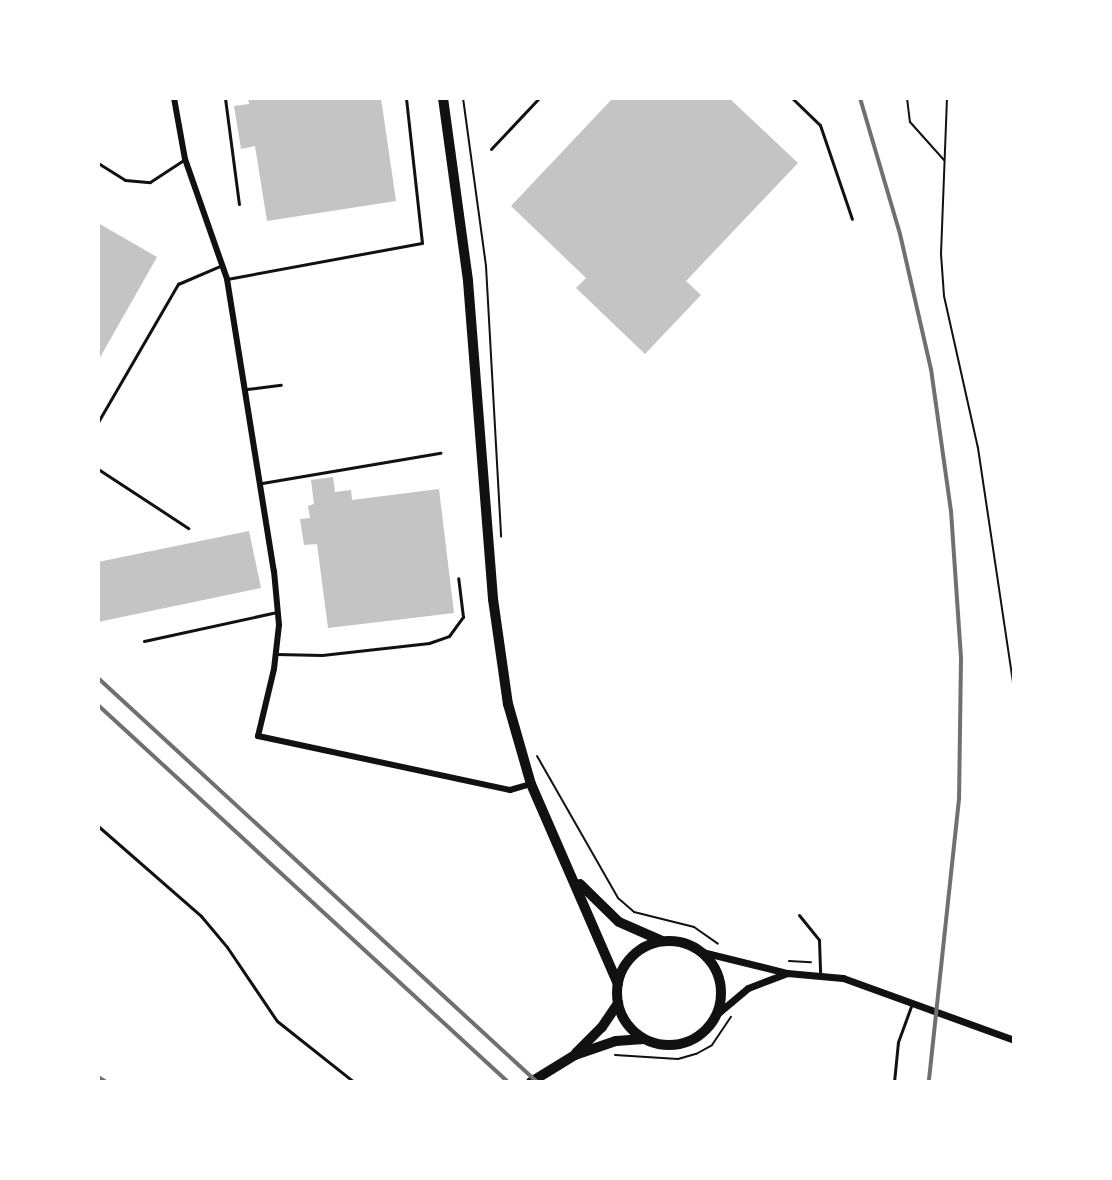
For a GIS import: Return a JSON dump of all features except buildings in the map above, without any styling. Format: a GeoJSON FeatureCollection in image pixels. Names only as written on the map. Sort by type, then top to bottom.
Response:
{"type":"FeatureCollection","features":[{"type":"Feature","properties":{"kind":"highway"},"geometry":{"type":"LineString","coordinates":[[443,98],[468,281],[499,644],[508,704],[531,784],[618,984]]}},
{"type":"Feature","properties":{"kind":"highway"},"geometry":{"type":"LineString","coordinates":[[531,1082],[575,1055],[616,1041],[644,1039],[662,1045],[682,1044],[707,1030],[717,1014],[720,981],[702,952],[688,944],[663,941],[619,922],[573,877]]}},
{"type":"Feature","properties":{"kind":"highway"},"geometry":{"type":"LineString","coordinates":[[644,1039],[627,1024],[618,1003],[618,984],[624,966],[637,952],[663,941]]}},
{"type":"Feature","properties":{"kind":"highway"},"geometry":{"type":"LineString","coordinates":[[575,1055],[602,1027],[618,1003]]}},
{"type":"Feature","properties":{"kind":"street"},"geometry":{"type":"LineString","coordinates":[[174,98],[185,159],[227,279],[262,483],[278,612],[276,654],[258,736],[510,790],[531,784]]}},
{"type":"Feature","properties":{"kind":"street"},"geometry":{"type":"LineString","coordinates":[[702,952],[787,973],[820,974],[874,987],[1014,1040]]}},
{"type":"Feature","properties":{"kind":"street"},"geometry":{"type":"LineString","coordinates":[[717,1014],[748,988],[787,973]]}},
{"type":"Feature","properties":{"kind":"lane"},"geometry":{"type":"LineString","coordinates":[[225,98],[239,204]]}},
{"type":"Feature","properties":{"kind":"lane"},"geometry":{"type":"LineString","coordinates":[[227,279],[422,243],[406,98]]}},
{"type":"Feature","properties":{"kind":"lane"},"geometry":{"type":"LineString","coordinates":[[491,149],[539,98]]}},
{"type":"Feature","properties":{"kind":"lane"},"geometry":{"type":"LineString","coordinates":[[792,98],[820,125],[852,219]]}},
{"type":"Feature","properties":{"kind":"lane"},"geometry":{"type":"LineString","coordinates":[[98,163],[125,180],[150,182],[185,159]]}},
{"type":"Feature","properties":{"kind":"lane"},"geometry":{"type":"LineString","coordinates":[[98,422],[178,284],[223,264]]}},
{"type":"Feature","properties":{"kind":"lane"},"geometry":{"type":"LineString","coordinates":[[247,389],[281,385]]}},
{"type":"Feature","properties":{"kind":"lane"},"geometry":{"type":"LineString","coordinates":[[262,483],[440,453]]}},
{"type":"Feature","properties":{"kind":"lane"},"geometry":{"type":"LineString","coordinates":[[98,469],[188,528]]}},
{"type":"Feature","properties":{"kind":"lane"},"geometry":{"type":"LineString","coordinates":[[276,654],[322,655],[429,643],[449,636],[463,617],[458,578]]}},
{"type":"Feature","properties":{"kind":"lane"},"geometry":{"type":"LineString","coordinates":[[144,641],[278,612]]}},
{"type":"Feature","properties":{"kind":"lane"},"geometry":{"type":"LineString","coordinates":[[98,826],[201,916],[227,947],[277,1021],[354,1082]]}},
{"type":"Feature","properties":{"kind":"lane"},"geometry":{"type":"LineString","coordinates":[[799,915],[819,940],[820,974]]}},
{"type":"Feature","properties":{"kind":"lane"},"geometry":{"type":"LineString","coordinates":[[894,1082],[898,1042],[912,1002]]}},
{"type":"Feature","properties":{"kind":"path"},"geometry":{"type":"LineString","coordinates":[[463,98],[486,266],[502,548]]}},
{"type":"Feature","properties":{"kind":"path"},"geometry":{"type":"LineString","coordinates":[[907,98],[910,122],[944,160]]}},
{"type":"Feature","properties":{"kind":"path"},"geometry":{"type":"LineString","coordinates":[[947,98],[941,254],[944,296],[978,448],[1014,690]]}},
{"type":"Feature","properties":{"kind":"path"},"geometry":{"type":"LineString","coordinates":[[533,747],[549,781],[618,898],[634,912],[651,919],[694,927],[721,947]]}},
{"type":"Feature","properties":{"kind":"path"},"geometry":{"type":"LineString","coordinates":[[784,961],[820,963]]}},
{"type":"Feature","properties":{"kind":"path"},"geometry":{"type":"LineString","coordinates":[[611,1055],[678,1059],[696,1054],[722,1034],[736,1011]]}},
{"type":"Feature","properties":{"kind":"railway"},"geometry":{"type":"LineString","coordinates":[[860,98],[900,234],[931,369],[951,511],[961,658],[959,799],[929,1082]]}},
{"type":"Feature","properties":{"kind":"railway"},"geometry":{"type":"LineString","coordinates":[[98,678],[537,1082]]}},
{"type":"Feature","properties":{"kind":"railway"},"geometry":{"type":"LineString","coordinates":[[98,705],[508,1082]]}},
{"type":"Feature","properties":{"kind":"railway"},"geometry":{"type":"LineString","coordinates":[[98,1077],[106,1082]]}}]}
